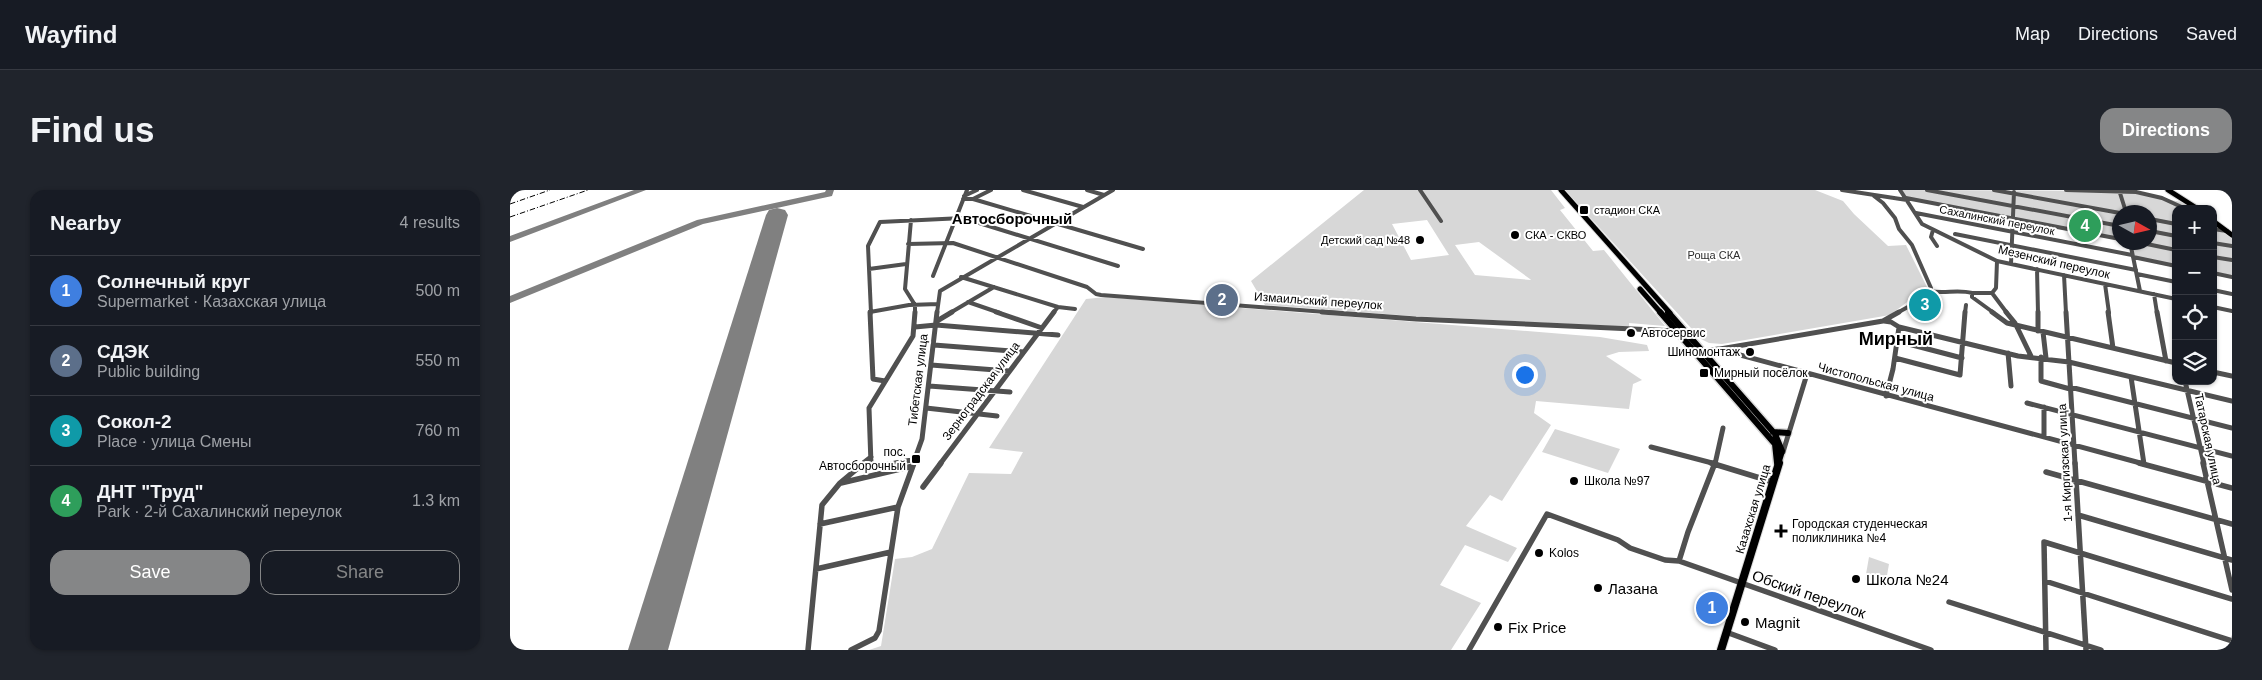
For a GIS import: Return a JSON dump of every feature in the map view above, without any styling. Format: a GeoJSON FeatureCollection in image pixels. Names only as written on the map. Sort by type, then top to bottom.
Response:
{"type":"FeatureCollection","features":[{"type":"Feature","properties":{"kind":"main road"},"geometry":{"type":"LineString","coordinates":[[1557,190],[1642,288],[1686,330],[1772,431],[1783,453]]}},
{"type":"Feature","properties":{"kind":"main road"},"geometry":{"type":"LineString","coordinates":[[1561,190],[1716,378],[1775,444],[1777,451],[1776,469]]}},
{"type":"Feature","properties":{"kind":"main road"},"geometry":{"type":"LineString","coordinates":[[2166,190],[2190,205]]}},
{"type":"Feature","properties":{"kind":"main road"},"geometry":{"type":"LineString","coordinates":[[2217,223],[2230,232]]}},
{"type":"Feature","properties":{"kind":"main road"},"geometry":{"type":"LineString","coordinates":[[1677,331],[1686,330]]}},
{"type":"Feature","properties":{"kind":"main road"},"geometry":{"type":"LineString","coordinates":[[1716,378],[1725,376]]}},
{"type":"Feature","properties":{"kind":"main road"},"geometry":{"type":"LineString","coordinates":[[1772,431],[1788,433]]}},
{"type":"Feature","properties":{"kind":"main road","name":"Казахская улица"},"geometry":{"type":"LineString","coordinates":[[1721,650],[1776,469],[1783,453]]}},
{"type":"Feature","properties":{"kind":"street"},"geometry":{"type":"LineString","coordinates":[[933,276],[967,190]]}},
{"type":"Feature","properties":{"kind":"street"},"geometry":{"type":"LineString","coordinates":[[964,198],[977,190]]}},
{"type":"Feature","properties":{"kind":"street"},"geometry":{"type":"LineString","coordinates":[[973,199],[991,190]]}},
{"type":"Feature","properties":{"kind":"street"},"geometry":{"type":"LineString","coordinates":[[1023,190],[1083,207]]}},
{"type":"Feature","properties":{"kind":"street"},"geometry":{"type":"LineString","coordinates":[[1086,190],[1104,195]]}},
{"type":"Feature","properties":{"kind":"street","name":"Тибетская улица"},"geometry":{"type":"LineString","coordinates":[[851,650],[875,638],[879,631],[898,507],[921,446],[940,291],[995,257],[1113,190]]}},
{"type":"Feature","properties":{"kind":"street"},"geometry":{"type":"LineString","coordinates":[[1420,190],[1441,220]]}},
{"type":"Feature","properties":{"kind":"street"},"geometry":{"type":"LineString","coordinates":[[1842,190],[1874,196],[1907,199],[2112,237]]}},
{"type":"Feature","properties":{"kind":"street","name":"Мезенский переулок"},"geometry":{"type":"LineString","coordinates":[[1900,190],[1922,224],[1997,261],[2172,298]]}},
{"type":"Feature","properties":{"kind":"street"},"geometry":{"type":"LineString","coordinates":[[1927,190],[2112,225]]}},
{"type":"Feature","properties":{"kind":"street"},"geometry":{"type":"LineString","coordinates":[[1994,190],[2014,192],[2112,211]]}},
{"type":"Feature","properties":{"kind":"street"},"geometry":{"type":"LineString","coordinates":[[2066,190],[2083,192],[2119,190],[2160,197],[2177,205]]}},
{"type":"Feature","properties":{"kind":"street"},"geometry":{"type":"LineString","coordinates":[[2119,190],[2124,205]]}},
{"type":"Feature","properties":{"kind":"street"},"geometry":{"type":"LineString","coordinates":[[2011,264],[2014,192]]}},
{"type":"Feature","properties":{"kind":"street"},"geometry":{"type":"LineString","coordinates":[[1874,196],[1884,203],[1895,218],[1899,229],[1912,245],[1932,288],[1926,297],[1883,321]]}},
{"type":"Feature","properties":{"kind":"street"},"geometry":{"type":"LineString","coordinates":[[964,198],[1056,222],[1143,248]]}},
{"type":"Feature","properties":{"kind":"street","name":"Сахалинский переулок"},"geometry":{"type":"LineString","coordinates":[[1916,214],[2172,265]]}},
{"type":"Feature","properties":{"kind":"street"},"geometry":{"type":"LineString","coordinates":[[886,381],[873,380],[870,312],[868,246],[880,222],[956,217],[1118,266]]}},
{"type":"Feature","properties":{"kind":"street"},"geometry":{"type":"LineString","coordinates":[[911,220],[905,289],[915,305],[913,336],[869,408],[871,467],[875,468],[916,459]]}},
{"type":"Feature","properties":{"kind":"street"},"geometry":{"type":"LineString","coordinates":[[2157,220],[2172,223]]}},
{"type":"Feature","properties":{"kind":"street","name":"Мезенский переулок"},"geometry":{"type":"LineString","coordinates":[[1933,230],[1931,237],[1938,246]]}},
{"type":"Feature","properties":{"kind":"street"},"geometry":{"type":"LineString","coordinates":[[2217,230],[2230,232]]}},
{"type":"Feature","properties":{"kind":"street"},"geometry":{"type":"LineString","coordinates":[[2157,232],[2172,235]]}},
{"type":"Feature","properties":{"kind":"street"},"geometry":{"type":"LineString","coordinates":[[1955,234],[2172,281]]}},
{"type":"Feature","properties":{"kind":"street","name":"Измаильский переулок"},"geometry":{"type":"LineString","coordinates":[[908,244],[947,242],[1087,287],[1096,294],[1101,295],[1416,319],[1677,331]]}},
{"type":"Feature","properties":{"kind":"street"},"geometry":{"type":"LineString","coordinates":[[2217,244],[2232,246]]}},
{"type":"Feature","properties":{"kind":"street"},"geometry":{"type":"LineString","coordinates":[[2157,246],[2172,249]]}},
{"type":"Feature","properties":{"kind":"street"},"geometry":{"type":"LineString","coordinates":[[2132,250],[2140,291]]}},
{"type":"Feature","properties":{"kind":"street"},"geometry":{"type":"LineString","coordinates":[[2217,258],[2232,260]]}},
{"type":"Feature","properties":{"kind":"street"},"geometry":{"type":"LineString","coordinates":[[1992,293],[1996,288],[1997,261]]}},
{"type":"Feature","properties":{"kind":"street"},"geometry":{"type":"LineString","coordinates":[[869,269],[906,264]]}},
{"type":"Feature","properties":{"kind":"street"},"geometry":{"type":"LineString","coordinates":[[2037,269],[2044,357],[2041,381],[2232,428]]}},
{"type":"Feature","properties":{"kind":"street"},"geometry":{"type":"LineString","coordinates":[[2217,274],[2232,276]]}},
{"type":"Feature","properties":{"kind":"street","name":"1-я Киргизская улица"},"geometry":{"type":"LineString","coordinates":[[2064,275],[2086,647]]}},
{"type":"Feature","properties":{"kind":"street"},"geometry":{"type":"LineString","coordinates":[[961,277],[1058,306],[1075,309]]}},
{"type":"Feature","properties":{"kind":"street"},"geometry":{"type":"LineString","coordinates":[[2104,284],[2113,348]]}},
{"type":"Feature","properties":{"kind":"street"},"geometry":{"type":"LineString","coordinates":[[936,323],[994,287]]}},
{"type":"Feature","properties":{"kind":"street"},"geometry":{"type":"LineString","coordinates":[[1930,291],[1945,294],[1960,289],[1972,293],[1992,293]]}},
{"type":"Feature","properties":{"kind":"street"},"geometry":{"type":"LineString","coordinates":[[2217,291],[2232,294]]}},
{"type":"Feature","properties":{"kind":"street"},"geometry":{"type":"LineString","coordinates":[[1972,293],[1972,297],[1997,317],[2017,326],[2172,362]]}},
{"type":"Feature","properties":{"kind":"street"},"geometry":{"type":"LineString","coordinates":[[1992,293],[2017,326],[2022,341],[2031,356]]}},
{"type":"Feature","properties":{"kind":"street"},"geometry":{"type":"LineString","coordinates":[[2154,294],[2166,360]]}},
{"type":"Feature","properties":{"kind":"street"},"geometry":{"type":"LineString","coordinates":[[968,302],[1042,328]]}},
{"type":"Feature","properties":{"kind":"street"},"geometry":{"type":"LineString","coordinates":[[870,312],[915,305],[938,304]]}},
{"type":"Feature","properties":{"kind":"street"},"geometry":{"type":"LineString","coordinates":[[1895,358],[1960,375],[1966,305]]}},
{"type":"Feature","properties":{"kind":"street","name":"Зерноградская улица"},"geometry":{"type":"LineString","coordinates":[[923,487],[1058,306]]}},
{"type":"Feature","properties":{"kind":"street"},"geometry":{"type":"LineString","coordinates":[[2217,308],[2232,311]]}},
{"type":"Feature","properties":{"kind":"street"},"geometry":{"type":"LineString","coordinates":[[1718,349],[1883,321],[2008,353],[2069,362],[2232,401]]}},
{"type":"Feature","properties":{"kind":"street"},"geometry":{"type":"LineString","coordinates":[[915,327],[936,323],[1058,335]]}},
{"type":"Feature","properties":{"kind":"street"},"geometry":{"type":"LineString","coordinates":[[1886,396],[1895,358],[1899,326]]}},
{"type":"Feature","properties":{"kind":"street"},"geometry":{"type":"LineString","coordinates":[[1897,342],[1962,358]]}},
{"type":"Feature","properties":{"kind":"street"},"geometry":{"type":"LineString","coordinates":[[934,345],[1024,352]]}},
{"type":"Feature","properties":{"kind":"street","name":"Чистопольская улица"},"geometry":{"type":"LineString","coordinates":[[1704,351],[1718,349],[1886,396],[2232,488]]}},
{"type":"Feature","properties":{"kind":"street"},"geometry":{"type":"LineString","coordinates":[[2008,353],[2010,386]]}},
{"type":"Feature","properties":{"kind":"street"},"geometry":{"type":"LineString","coordinates":[[931,365],[1009,371]]}},
{"type":"Feature","properties":{"kind":"street"},"geometry":{"type":"LineString","coordinates":[[2217,373],[2232,376]]}},
{"type":"Feature","properties":{"kind":"street","name":"Казахская улица"},"geometry":{"type":"LineString","coordinates":[[1783,453],[1807,374]]}},
{"type":"Feature","properties":{"kind":"street"},"geometry":{"type":"LineString","coordinates":[[2131,377],[2144,464]]}},
{"type":"Feature","properties":{"kind":"street","name":"Татарская улица"},"geometry":{"type":"LineString","coordinates":[[2186,385],[2232,590]]}},
{"type":"Feature","properties":{"kind":"street"},"geometry":{"type":"LineString","coordinates":[[929,386],[1010,392]]}},
{"type":"Feature","properties":{"kind":"street"},"geometry":{"type":"LineString","coordinates":[[2027,403],[2232,456]]}},
{"type":"Feature","properties":{"kind":"street"},"geometry":{"type":"LineString","coordinates":[[2044,407],[2044,437]]}},
{"type":"Feature","properties":{"kind":"street"},"geometry":{"type":"LineString","coordinates":[[926,408],[978,412],[997,416]]}},
{"type":"Feature","properties":{"kind":"street"},"geometry":{"type":"LineString","coordinates":[[1679,562],[1688,532],[1715,464],[1723,428]]}},
{"type":"Feature","properties":{"kind":"street"},"geometry":{"type":"LineString","coordinates":[[1651,447],[1773,482]]}},
{"type":"Feature","properties":{"kind":"street"},"geometry":{"type":"LineString","coordinates":[[808,650],[822,505],[840,483],[871,457]]}},
{"type":"Feature","properties":{"kind":"street"},"geometry":{"type":"LineString","coordinates":[[840,483],[913,466]]}},
{"type":"Feature","properties":{"kind":"street"},"geometry":{"type":"LineString","coordinates":[[2046,472],[2232,524]]}},
{"type":"Feature","properties":{"kind":"street"},"geometry":{"type":"LineString","coordinates":[[820,524],[898,507]]}},
{"type":"Feature","properties":{"kind":"street","name":"Обский переулок"},"geometry":{"type":"LineString","coordinates":[[1469,650],[1547,514],[1618,540],[1630,548],[1742,583],[1931,650]]}},
{"type":"Feature","properties":{"kind":"street"},"geometry":{"type":"LineString","coordinates":[[2078,515],[2232,560]]}},
{"type":"Feature","properties":{"kind":"street"},"geometry":{"type":"LineString","coordinates":[[2046,650],[2044,542],[2232,598]]}},
{"type":"Feature","properties":{"kind":"street"},"geometry":{"type":"LineString","coordinates":[[816,569],[891,552]]}},
{"type":"Feature","properties":{"kind":"street"},"geometry":{"type":"LineString","coordinates":[[2045,581],[2232,641]]}},
{"type":"Feature","properties":{"kind":"street"},"geometry":{"type":"LineString","coordinates":[[1949,602],[2086,647],[2101,650]]}},
{"type":"Feature","properties":{"kind":"street"},"geometry":{"type":"LineString","coordinates":[[1726,632],[1775,650]]}},
{"type":"Feature","properties":{"kind":"green space"},"geometry":{"type":"Polygon","coordinates":[[[1364,190],[1551,190],[1565,208],[1560,210],[1593,251],[1604,250],[1665,326],[1629,323],[1629,327],[1412,316],[1265,305],[1251,281],[1364,190]],[[1427,220],[1392,224],[1411,260],[1449,255],[1427,220]],[[1479,242],[1455,245],[1475,275],[1531,280],[1530,279],[1479,242]]]}},
{"type":"Feature","properties":{"kind":"green space","name":"Роща СКА"},"geometry":{"type":"Polygon","coordinates":[[[1565,190],[1815,190],[1843,201],[1888,246],[1906,245],[1927,287],[1890,315],[1722,344],[1709,343],[1701,339],[1565,190]]]}},
{"type":"Feature","properties":{"kind":"green space"},"geometry":{"type":"Polygon","coordinates":[[[1901,190],[2119,191],[2182,202],[2187,205],[2172,205],[2172,265],[2133,258],[2132,250],[2157,250],[2157,205],[2112,205],[2112,238],[1906,198],[1901,190]]]}},
{"type":"Feature","properties":{"kind":"green space"},"geometry":{"type":"Polygon","coordinates":[[[2217,225],[2232,236],[2232,277],[2217,274],[2217,225]]]}},
{"type":"Feature","properties":{"kind":"green space"},"geometry":{"type":"Polygon","coordinates":[[[1106,297],[1600,337],[1647,345],[1649,351],[1619,352],[1606,356],[1642,380],[1633,384],[1629,409],[1536,401],[1534,413],[1551,425],[1502,501],[1490,495],[1466,526],[1517,548],[1508,562],[1465,545],[1440,585],[1481,603],[1451,650],[869,650],[881,646],[895,559],[912,557],[932,549],[969,473],[1011,474],[1023,452],[989,448],[1086,299],[1106,297]]]}},
{"type":"Feature","properties":{"kind":"green space"},"geometry":{"type":"Polygon","coordinates":[[[1555,429],[1620,449],[1608,473],[1542,452],[1555,429]]]}},
{"type":"Feature","properties":{"kind":"green space"},"geometry":{"type":"Polygon","coordinates":[[[1869,557],[1889,564],[1885,587],[1865,580],[1869,557]]]}},
{"type":"Feature","properties":{"kind":"taxiway"},"geometry":{"type":"LineString","coordinates":[[510,239],[642,190]]}},
{"type":"Feature","properties":{"kind":"taxiway"},"geometry":{"type":"LineString","coordinates":[[510,300],[700,222],[829,194],[830,190]]}},
{"type":"Feature","properties":{"kind":"runway"},"geometry":{"type":"LineString","coordinates":[[648,650],[777,215]]}},
{"type":"Feature","properties":{"kind":"railway"},"geometry":{"type":"LineString","coordinates":[[510,204],[550,190]]}},
{"type":"Feature","properties":{"kind":"railway"},"geometry":{"type":"LineString","coordinates":[[510,217],[588,190]]}},
{"type":"Feature","properties":{"kind":"place","name":"стадион СКА"},"geometry":{"type":"Point","coordinates":[1584,210]}},
{"type":"Feature","properties":{"kind":"place","name":"ДНТ \"Труд\""},"geometry":{"type":"Point","coordinates":[2085,226]}},
{"type":"Feature","properties":{"kind":"place","name":"СКА - СКВО"},"geometry":{"type":"Point","coordinates":[1515,235]}},
{"type":"Feature","properties":{"kind":"place","name":"Детский сад №48"},"geometry":{"type":"Point","coordinates":[1420,240]}},
{"type":"Feature","properties":{"kind":"place","name":"СДЭК"},"geometry":{"type":"Point","coordinates":[1222,300]}},
{"type":"Feature","properties":{"kind":"place","name":"Сокол-2"},"geometry":{"type":"Point","coordinates":[1925,305]}},
{"type":"Feature","properties":{"kind":"place","name":"Автосервис"},"geometry":{"type":"Point","coordinates":[1631,333]}},
{"type":"Feature","properties":{"kind":"place","name":"Шиномонтаж"},"geometry":{"type":"Point","coordinates":[1750,352]}},
{"type":"Feature","properties":{"kind":"place","name":"Мирный посёлок"},"geometry":{"type":"Point","coordinates":[1704,373]}},
{"type":"Feature","properties":{"kind":"place","name":"пос. Автосборочный"},"geometry":{"type":"Point","coordinates":[916,459]}},
{"type":"Feature","properties":{"kind":"place","name":"Школа №97"},"geometry":{"type":"Point","coordinates":[1574,481]}},
{"type":"Feature","properties":{"kind":"place","name":"Городская студенческая поликлиника №4"},"geometry":{"type":"Point","coordinates":[1781,531]}},
{"type":"Feature","properties":{"kind":"place","name":"Kolos"},"geometry":{"type":"Point","coordinates":[1539,553]}},
{"type":"Feature","properties":{"kind":"place","name":"Школа №24"},"geometry":{"type":"Point","coordinates":[1856,579]}},
{"type":"Feature","properties":{"kind":"place","name":"Лазана"},"geometry":{"type":"Point","coordinates":[1598,588]}},
{"type":"Feature","properties":{"kind":"place","name":"Солнечный круг"},"geometry":{"type":"Point","coordinates":[1712,608]}},
{"type":"Feature","properties":{"kind":"place","name":"Magnit"},"geometry":{"type":"Point","coordinates":[1745,622]}},
{"type":"Feature","properties":{"kind":"place","name":"Fix Price"},"geometry":{"type":"Point","coordinates":[1498,627]}},
{"type":"Feature","properties":{"kind":"district","name":"Автосборочный"},"geometry":{"type":"Point","coordinates":[1012,218]}},
{"type":"Feature","properties":{"kind":"district","name":"Мирный"},"geometry":{"type":"Point","coordinates":[1896,339]}}]}
